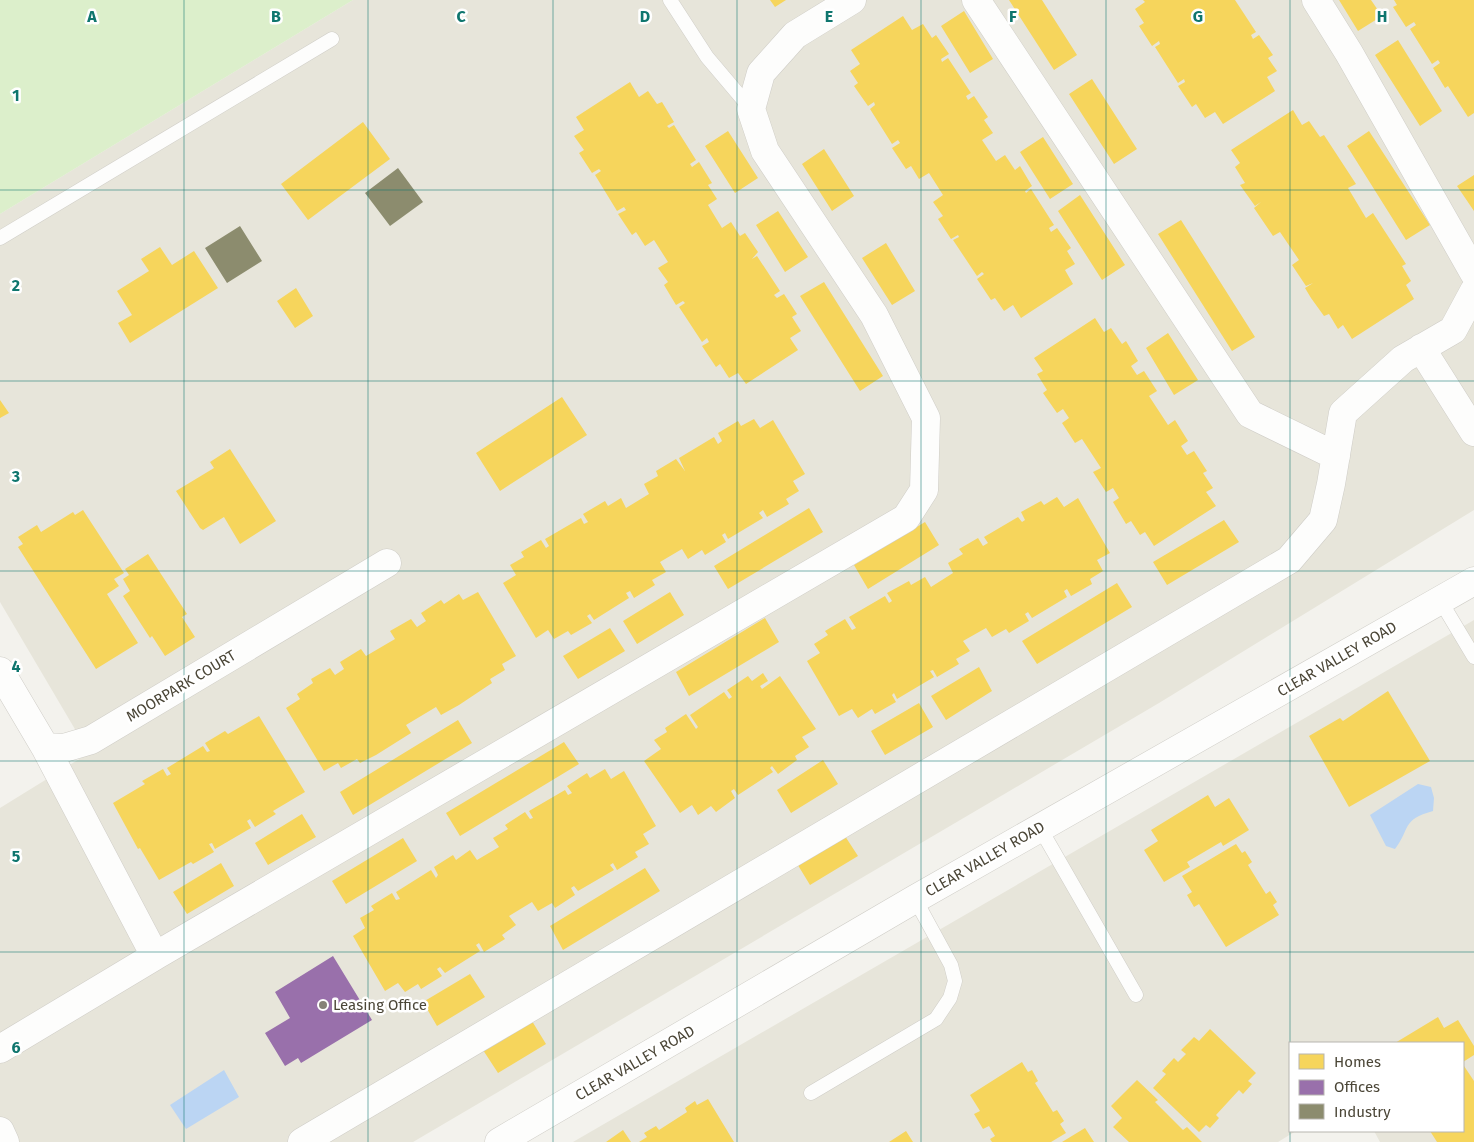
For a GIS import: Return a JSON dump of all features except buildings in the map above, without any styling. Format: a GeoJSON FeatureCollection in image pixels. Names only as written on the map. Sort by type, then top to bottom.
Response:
{"type":"FeatureCollection","features":[{"type":"Feature","properties":{"kind":"street"},"geometry":{"type":"LineString","coordinates":[[0,1049],[155,956],[906,518],[924,490],[926,418],[874,315],[766,151],[751,109],[761,73],[795,35],[852,0]]}},
{"type":"Feature","properties":{"kind":"street"},"geometry":{"type":"LineString","coordinates":[[976,0],[1250,414],[1336,456]]}},
{"type":"Feature","properties":{"kind":"street"},"geometry":{"type":"LineString","coordinates":[[1316,0],[1349,53],[1474,273]]}},
{"type":"Feature","properties":{"kind":"street"},"geometry":{"type":"LineString","coordinates":[[302,1142],[1289,560],[1322,520],[1343,413],[1403,359],[1452,330],[1474,291]]}},
{"type":"Feature","properties":{"kind":"street"},"geometry":{"type":"LineString","coordinates":[[1421,348],[1472,424]]}},
{"type":"Feature","properties":{"kind":"street","name":"MOORPARK COURT"},"geometry":{"type":"LineString","coordinates":[[45,747],[64,748],[91,740],[387,563]]}},
{"type":"Feature","properties":{"kind":"street","name":"CLEAR VALLEY ROAD"},"geometry":{"type":"LineString","coordinates":[[499,1142],[915,899],[1474,581]]}},
{"type":"Feature","properties":{"kind":"street"},"geometry":{"type":"LineString","coordinates":[[0,671],[45,747],[155,956]]}},
{"type":"Feature","properties":{"kind":"street"},"geometry":{"type":"LineString","coordinates":[[0,1131],[5,1142]]}},
{"type":"Feature","properties":{"kind":"lane"},"geometry":{"type":"LineString","coordinates":[[670,0],[707,57],[751,109]]}},
{"type":"Feature","properties":{"kind":"lane"},"geometry":{"type":"LineString","coordinates":[[0,238],[332,40]]}},
{"type":"Feature","properties":{"kind":"lane"},"geometry":{"type":"LineString","coordinates":[[1440,600],[1474,657]]}},
{"type":"Feature","properties":{"kind":"lane"},"geometry":{"type":"LineString","coordinates":[[1040,828],[1136,995]]}},
{"type":"Feature","properties":{"kind":"lane"},"geometry":{"type":"LineString","coordinates":[[811,1093],[936,1019],[950,998],[955,981],[951,965],[915,899]]}},
{"type":"Feature","properties":{"kind":"shaded area"},"geometry":{"type":"Polygon","coordinates":[[[353,0],[1474,0],[1474,510],[1159,703],[413,1142],[0,1142],[0,808],[89,753],[0,602],[0,214],[353,0]]]}},
{"type":"Feature","properties":{"kind":"shaded area"},"geometry":{"type":"Polygon","coordinates":[[[1474,620],[1474,1142],[1380,1142],[1375,1132],[1464,1132],[1464,1042],[1289,1042],[1289,1132],[1294,1132],[1278,1142],[573,1142],[1474,620]]]}},
{"type":"Feature","properties":{"kind":"green space"},"geometry":{"type":"Polygon","coordinates":[[[0,0],[353,0],[0,214],[0,0]]]}},
{"type":"Feature","properties":{"kind":"water"},"geometry":{"type":"Polygon","coordinates":[[[1418,784],[1431,787],[1434,798],[1433,811],[1411,821],[1395,849],[1386,846],[1370,815],[1418,784]]]}},
{"type":"Feature","properties":{"kind":"water"},"geometry":{"type":"Polygon","coordinates":[[[224,1070],[239,1097],[186,1129],[170,1105],[224,1070]]]}},
{"type":"Feature","properties":{"kind":"place","name":"Leasing Office"},"geometry":{"type":"Point","coordinates":[323,1005]}}]}
